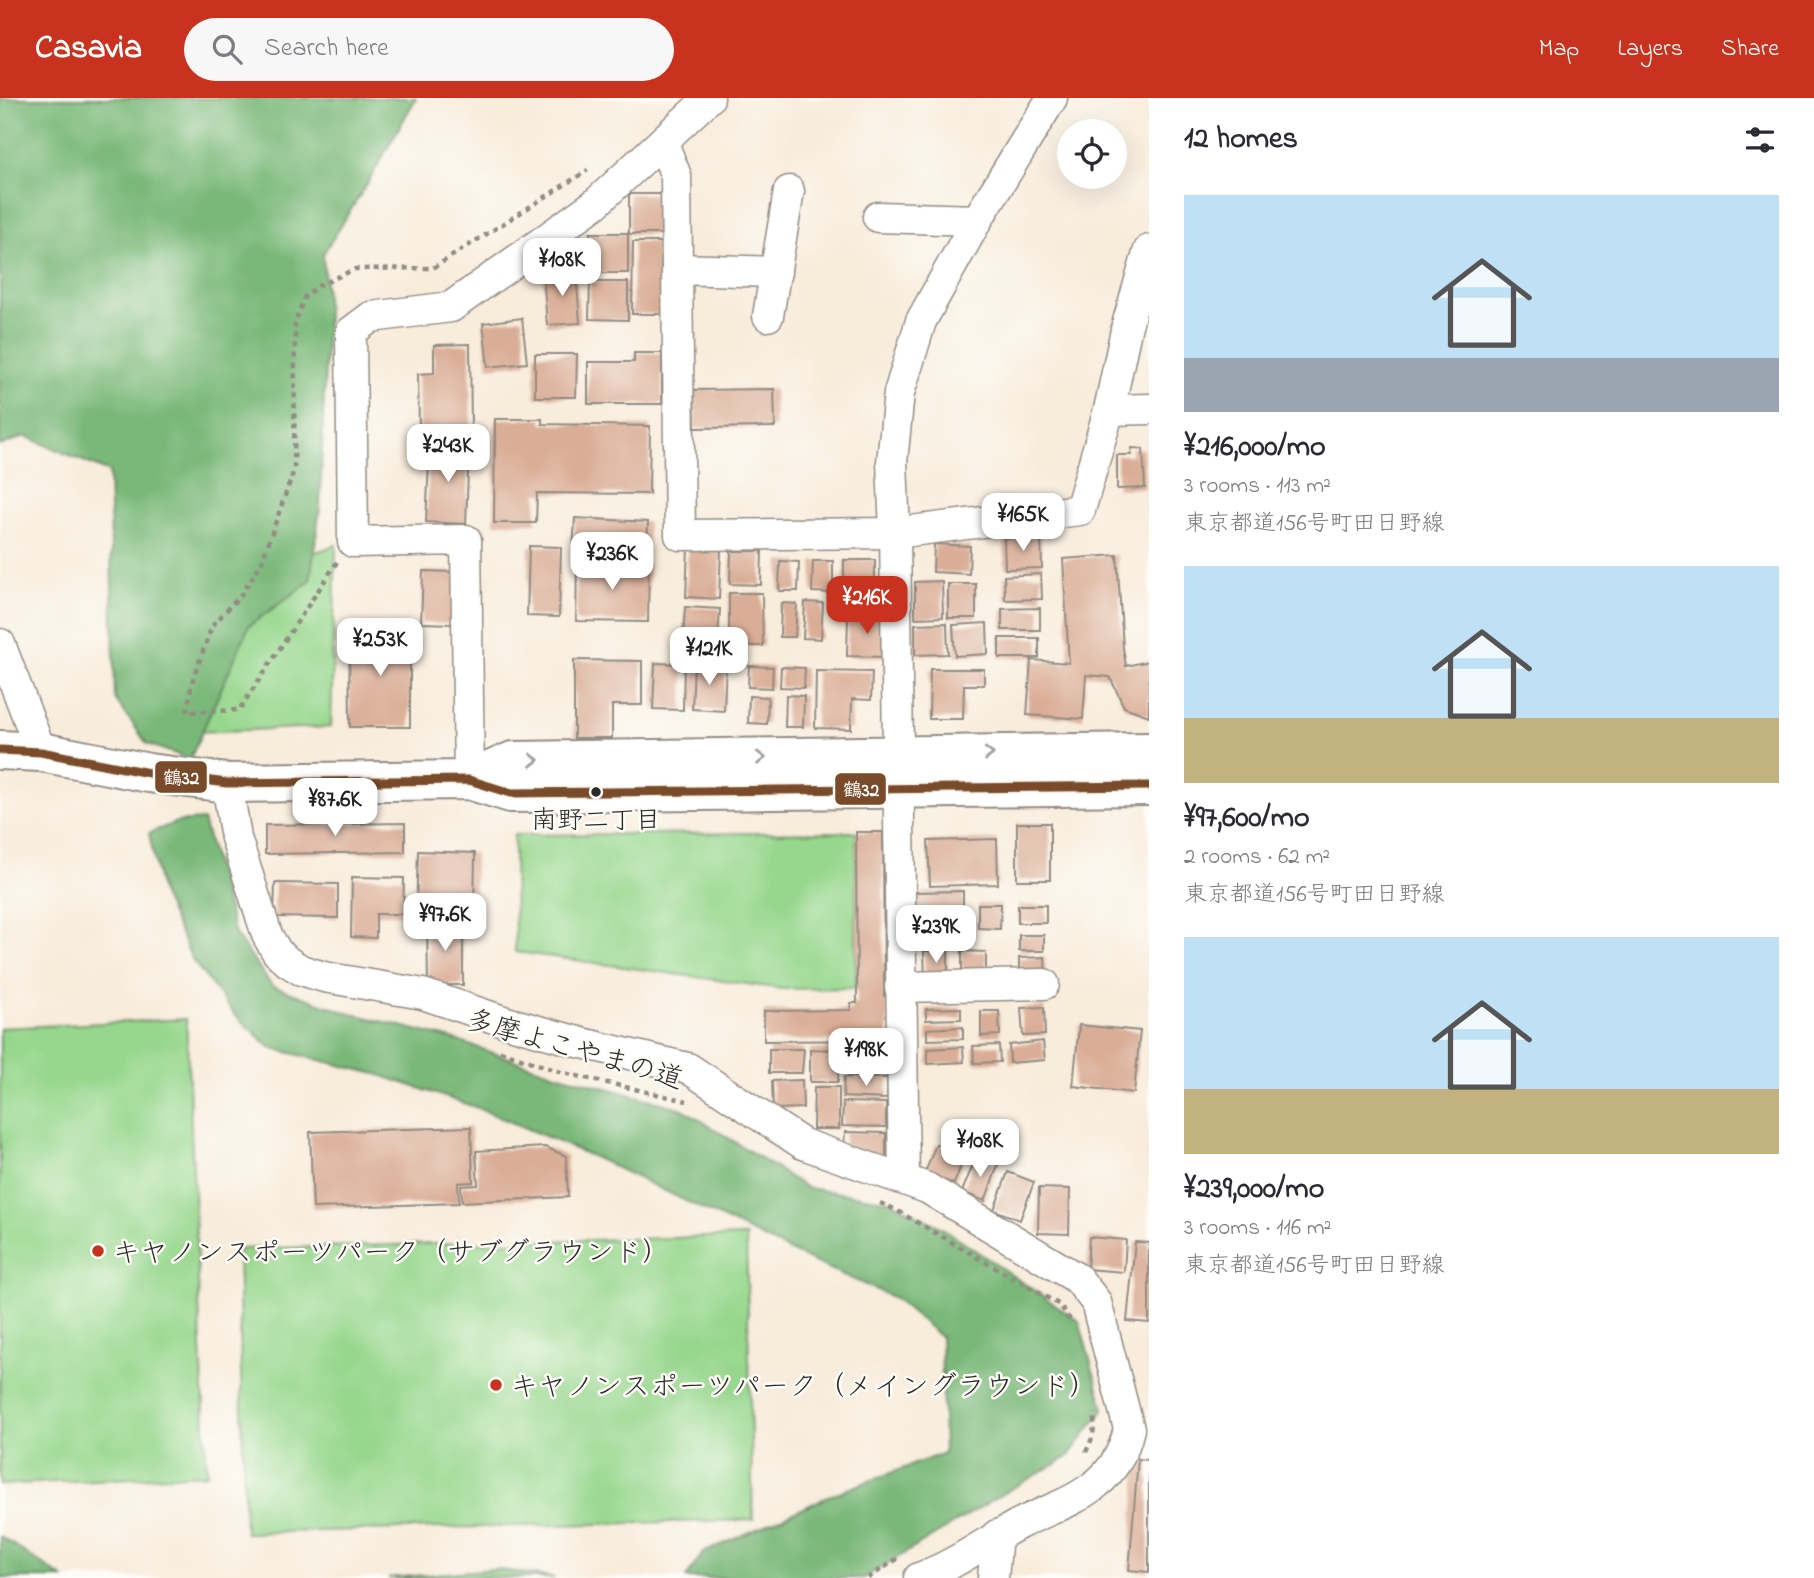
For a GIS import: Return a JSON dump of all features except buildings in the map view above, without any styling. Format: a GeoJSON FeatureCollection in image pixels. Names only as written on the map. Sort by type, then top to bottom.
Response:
{"type":"FeatureCollection","features":[{"type":"Feature","properties":{"kind":"main road"},"geometry":{"type":"LineString","coordinates":[[0,750],[41,752],[149,774],[212,782],[469,780],[513,761],[898,773],[1149,786]]}},
{"type":"Feature","properties":{"kind":"main road"},"geometry":{"type":"LineString","coordinates":[[898,773],[1149,752]]}},
{"type":"Feature","properties":{"kind":"street"},"geometry":{"type":"LineString","coordinates":[[469,780],[466,541],[353,542],[351,332],[371,317],[452,307],[595,204],[709,98]]}},
{"type":"Feature","properties":{"kind":"street"},"geometry":{"type":"LineString","coordinates":[[904,1179],[892,462],[899,393],[921,321],[1052,98]]}},
{"type":"Feature","properties":{"kind":"street"},"geometry":{"type":"LineString","coordinates":[[663,142],[676,176],[680,535],[895,533],[1080,510],[1109,410],[1127,325],[1149,250]]}},
{"type":"Feature","properties":{"kind":"street"},"geometry":{"type":"LineString","coordinates":[[768,316],[789,191]]}},
{"type":"Feature","properties":{"kind":"street"},"geometry":{"type":"LineString","coordinates":[[878,217],[978,220]]}},
{"type":"Feature","properties":{"kind":"street"},"geometry":{"type":"LineString","coordinates":[[677,270],[776,272]]}},
{"type":"Feature","properties":{"kind":"street"},"geometry":{"type":"LineString","coordinates":[[1109,410],[1149,409]]}},
{"type":"Feature","properties":{"kind":"street"},"geometry":{"type":"LineString","coordinates":[[0,645],[41,752]]}},
{"type":"Feature","properties":{"kind":"street"},"geometry":{"type":"LineString","coordinates":[[212,782],[236,838],[267,935],[278,952],[301,970],[324,977],[423,994],[506,1022],[688,1068],[803,1144],[927,1188],[1078,1279],[1096,1302],[1129,1429],[1125,1445],[1112,1469],[1095,1485],[997,1535],[947,1567],[910,1567]]}},
{"type":"Feature","properties":{"kind":"street"},"geometry":{"type":"LineString","coordinates":[[900,987],[1005,973],[1044,984]]}},
{"type":"Feature","properties":{"kind":"street"},"geometry":{"type":"LineString","coordinates":[[993,1578],[997,1535]]}},
{"type":"Feature","properties":{"kind":"path"},"geometry":{"type":"LineString","coordinates":[[187,712],[239,710],[331,570],[353,542]]}},
{"type":"Feature","properties":{"kind":"path","name":"多摩よこやまの道"},"geometry":{"type":"LineString","coordinates":[[499,1051],[564,1073],[686,1101],[697,1108]]}},
{"type":"Feature","properties":{"kind":"path"},"geometry":{"type":"LineString","coordinates":[[869,1199],[894,1209],[1060,1305],[1069,1316],[1073,1328]]}},
{"type":"Feature","properties":{"kind":"path"},"geometry":{"type":"LineString","coordinates":[[1081,1460],[1094,1436],[1095,1412]]}},
{"type":"Feature","properties":{"kind":"path"},"geometry":{"type":"LineString","coordinates":[[868,1578],[910,1567]]}},
{"type":"Feature","properties":{"kind":"green space"},"geometry":{"type":"Polygon","coordinates":[[[0,98],[416,98],[323,254],[327,313],[320,507],[310,581],[249,626],[190,759],[147,744],[115,699],[109,472],[25,436],[0,446],[0,98]]]}},
{"type":"Feature","properties":{"kind":"green space"},"geometry":{"type":"Polygon","coordinates":[[[336,545],[331,727],[194,732],[277,566],[336,545]]]}},
{"type":"Feature","properties":{"kind":"green space"},"geometry":{"type":"Polygon","coordinates":[[[203,820],[235,934],[272,986],[345,1012],[452,1039],[556,1074],[683,1109],[807,1188],[891,1201],[944,1229],[1079,1321],[1104,1409],[1068,1457],[864,1578],[686,1578],[703,1553],[832,1495],[944,1453],[941,1337],[895,1298],[594,1157],[478,1108],[380,1075],[271,1048],[235,1015],[193,961],[161,893],[149,833],[177,822],[203,820]]]}},
{"type":"Feature","properties":{"kind":"green space"},"geometry":{"type":"Polygon","coordinates":[[[856,832],[856,988],[783,989],[515,952],[514,835],[856,832]]]}},
{"type":"Feature","properties":{"kind":"green space","name":"キヤノンスポーツパーク（サブグラウンド）"},"geometry":{"type":"Polygon","coordinates":[[[186,1019],[207,1474],[0,1485],[0,1028],[186,1019]]]}},
{"type":"Feature","properties":{"kind":"green space","name":"キヤノンスポーツパーク（メイングラウンド）"},"geometry":{"type":"Polygon","coordinates":[[[746,1236],[753,1520],[245,1533],[238,1249],[746,1236]]]}},
{"type":"Feature","properties":{"kind":"green space"},"geometry":{"type":"Polygon","coordinates":[[[0,1536],[63,1578],[0,1578],[0,1536]]]}},
{"type":"Feature","properties":{"kind":"green space"},"geometry":{"type":"Polygon","coordinates":[[[495,1569],[555,1578],[388,1578],[495,1569]]]}},
{"type":"Feature","properties":{"kind":"transit line","name":"鶴32"},"geometry":{"type":"LineString","coordinates":[[0,750],[41,752],[149,773],[227,783],[469,780],[511,793],[1149,786]]}},
{"type":"Feature","properties":{"kind":"place","name":"南野二丁目"},"geometry":{"type":"Point","coordinates":[596,792]}},
{"type":"Feature","properties":{"kind":"place","name":"キヤノンスポーツパーク（サブグラウンド）"},"geometry":{"type":"Point","coordinates":[98,1251]}},
{"type":"Feature","properties":{"kind":"place","name":"キヤノンスポーツパーク（メイングラウンド）"},"geometry":{"type":"Point","coordinates":[496,1385]}}]}
